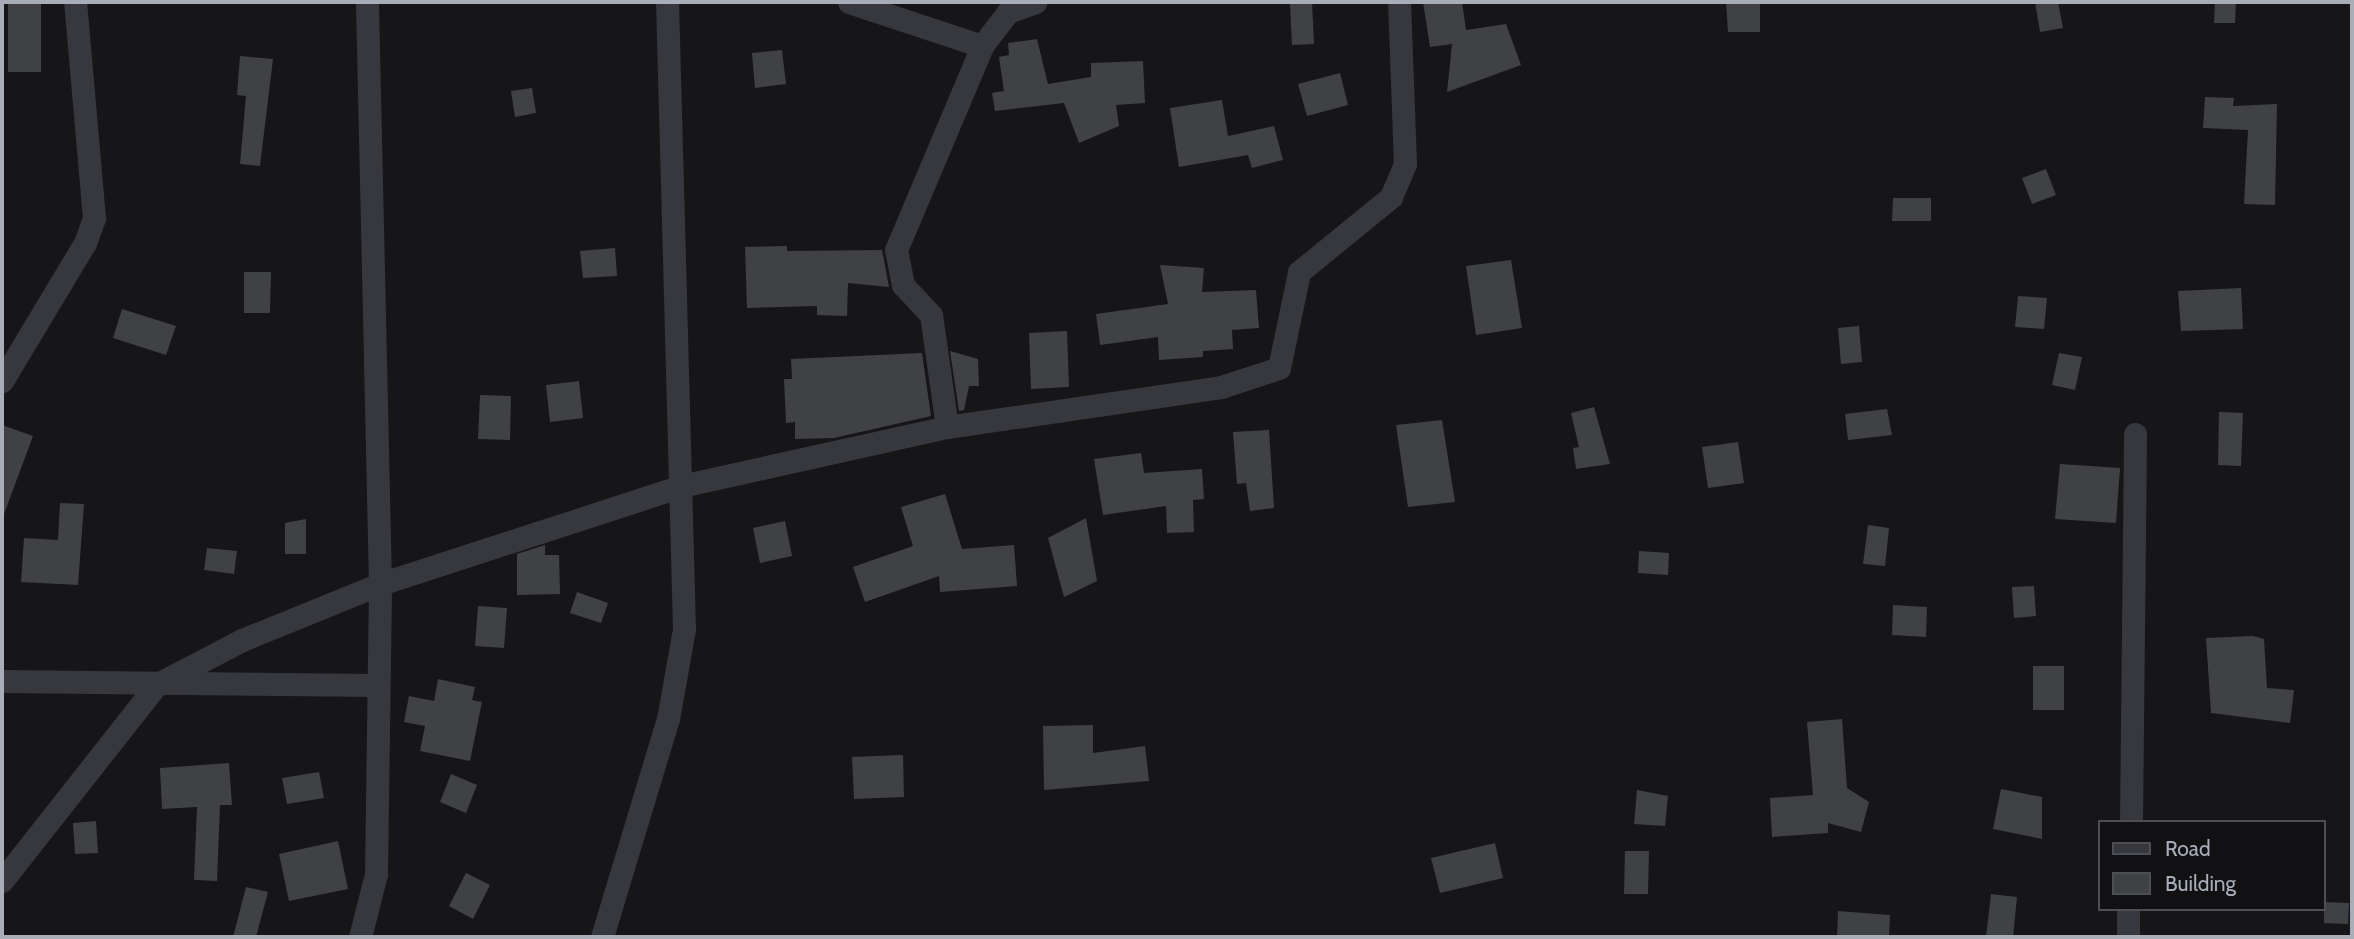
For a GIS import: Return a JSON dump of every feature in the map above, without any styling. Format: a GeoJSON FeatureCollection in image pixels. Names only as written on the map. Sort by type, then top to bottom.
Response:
{"type":"FeatureCollection","features":[{"type":"Feature","properties":{"kind":"street"},"geometry":{"type":"LineString","coordinates":[[2,381],[86,243],[94,218],[96,185],[75,2]]}},
{"type":"Feature","properties":{"kind":"street"},"geometry":{"type":"LineString","coordinates":[[360,937],[376,874],[380,584],[367,2]]}},
{"type":"Feature","properties":{"kind":"street"},"geometry":{"type":"LineString","coordinates":[[602,937],[668,719],[684,629],[667,2]]}},
{"type":"Feature","properties":{"kind":"street"},"geometry":{"type":"LineString","coordinates":[[849,2],[982,46]]}},
{"type":"Feature","properties":{"kind":"street"},"geometry":{"type":"LineString","coordinates":[[947,427],[931,314],[903,285],[896,250],[982,46],[1008,12],[1035,2]]}},
{"type":"Feature","properties":{"kind":"street"},"geometry":{"type":"LineString","coordinates":[[2,881],[156,685],[242,640],[380,584],[681,486],[947,427],[1221,387],[1279,368],[1299,272],[1391,197],[1405,164],[1399,2]]}},
{"type":"Feature","properties":{"kind":"street"},"geometry":{"type":"LineString","coordinates":[[2131,820],[2135,434]]}},
{"type":"Feature","properties":{"kind":"street"},"geometry":{"type":"LineString","coordinates":[[2,681],[156,685],[377,685]]}},
{"type":"Feature","properties":{"kind":"street"},"geometry":{"type":"LineString","coordinates":[[2128,937],[2129,911]]}},
{"type":"Feature","properties":{"kind":"building"},"geometry":{"type":"Polygon","coordinates":[[[8,2],[41,2],[41,72],[8,72],[8,2]]]}},
{"type":"Feature","properties":{"kind":"building"},"geometry":{"type":"Polygon","coordinates":[[[1312,2],[1314,44],[1292,45],[1290,4],[1312,2]]]}},
{"type":"Feature","properties":{"kind":"building"},"geometry":{"type":"Polygon","coordinates":[[[1423,2],[1462,2],[1466,30],[1506,24],[1521,65],[1447,92],[1452,44],[1430,47],[1423,2]]]}},
{"type":"Feature","properties":{"kind":"building"},"geometry":{"type":"Polygon","coordinates":[[[1726,2],[1760,2],[1760,32],[1728,32],[1726,2]]]}},
{"type":"Feature","properties":{"kind":"building"},"geometry":{"type":"Polygon","coordinates":[[[2035,2],[2058,2],[2063,28],[2040,32],[2035,2]]]}},
{"type":"Feature","properties":{"kind":"building"},"geometry":{"type":"Polygon","coordinates":[[[2215,2],[2236,2],[2235,23],[2214,23],[2215,2]]]}},
{"type":"Feature","properties":{"kind":"building"},"geometry":{"type":"Polygon","coordinates":[[[1037,39],[1048,84],[1091,77],[1091,63],[1143,61],[1145,103],[1116,105],[1119,126],[1079,143],[1064,103],[995,111],[992,93],[1004,91],[999,57],[1009,55],[1008,43],[1037,39]]]}},
{"type":"Feature","properties":{"kind":"building"},"geometry":{"type":"Polygon","coordinates":[[[782,50],[786,84],[755,88],[752,53],[782,50]]]}},
{"type":"Feature","properties":{"kind":"building"},"geometry":{"type":"Polygon","coordinates":[[[240,56],[273,59],[260,166],[240,164],[246,96],[237,95],[240,56]]]}},
{"type":"Feature","properties":{"kind":"building"},"geometry":{"type":"Polygon","coordinates":[[[1340,73],[1348,105],[1307,116],[1298,84],[1340,73]]]}},
{"type":"Feature","properties":{"kind":"building"},"geometry":{"type":"Polygon","coordinates":[[[532,88],[536,113],[515,117],[511,91],[532,88]]]}},
{"type":"Feature","properties":{"kind":"building"},"geometry":{"type":"Polygon","coordinates":[[[2205,97],[2234,98],[2233,106],[2277,104],[2275,205],[2244,204],[2248,130],[2203,128],[2205,97]]]}},
{"type":"Feature","properties":{"kind":"building"},"geometry":{"type":"Polygon","coordinates":[[[1222,100],[1228,136],[1274,126],[1283,160],[1252,168],[1248,155],[1179,167],[1170,108],[1222,100]]]}},
{"type":"Feature","properties":{"kind":"building"},"geometry":{"type":"Polygon","coordinates":[[[2046,169],[2056,195],[2032,204],[2022,178],[2046,169]]]}},
{"type":"Feature","properties":{"kind":"building"},"geometry":{"type":"Polygon","coordinates":[[[1893,198],[1931,198],[1931,221],[1892,221],[1893,198]]]}},
{"type":"Feature","properties":{"kind":"building"},"geometry":{"type":"Polygon","coordinates":[[[787,246],[787,251],[882,250],[889,287],[848,283],[847,316],[817,315],[817,306],[747,308],[745,247],[787,246]]]}},
{"type":"Feature","properties":{"kind":"building"},"geometry":{"type":"Polygon","coordinates":[[[615,248],[617,276],[583,278],[580,251],[615,248]]]}},
{"type":"Feature","properties":{"kind":"building"},"geometry":{"type":"Polygon","coordinates":[[[1511,260],[1522,328],[1476,335],[1466,266],[1511,260]]]}},
{"type":"Feature","properties":{"kind":"building"},"geometry":{"type":"Polygon","coordinates":[[[1160,265],[1204,268],[1202,292],[1256,290],[1259,328],[1232,330],[1233,349],[1203,351],[1203,357],[1159,360],[1158,337],[1100,345],[1096,314],[1168,304],[1160,265]]]}},
{"type":"Feature","properties":{"kind":"building"},"geometry":{"type":"Polygon","coordinates":[[[244,272],[271,272],[270,313],[244,313],[244,272]]]}},
{"type":"Feature","properties":{"kind":"building"},"geometry":{"type":"Polygon","coordinates":[[[2241,288],[2243,329],[2181,331],[2178,291],[2241,288]]]}},
{"type":"Feature","properties":{"kind":"building"},"geometry":{"type":"Polygon","coordinates":[[[2018,296],[2047,298],[2044,329],[2015,327],[2018,296]]]}},
{"type":"Feature","properties":{"kind":"building"},"geometry":{"type":"Polygon","coordinates":[[[122,309],[176,326],[166,355],[113,338],[122,309]]]}},
{"type":"Feature","properties":{"kind":"building"},"geometry":{"type":"Polygon","coordinates":[[[1859,326],[1862,362],[1841,364],[1838,328],[1859,326]]]}},
{"type":"Feature","properties":{"kind":"building"},"geometry":{"type":"Polygon","coordinates":[[[1067,331],[1069,387],[1031,389],[1029,333],[1067,331]]]}},
{"type":"Feature","properties":{"kind":"building"},"geometry":{"type":"Polygon","coordinates":[[[950,351],[978,359],[979,386],[969,386],[964,410],[959,411],[950,351]]]}},
{"type":"Feature","properties":{"kind":"building"},"geometry":{"type":"Polygon","coordinates":[[[922,353],[931,416],[834,438],[795,439],[795,422],[786,423],[784,379],[792,379],[791,359],[922,353]]]}},
{"type":"Feature","properties":{"kind":"building"},"geometry":{"type":"Polygon","coordinates":[[[2059,353],[2082,357],[2075,390],[2052,385],[2059,353]]]}},
{"type":"Feature","properties":{"kind":"building"},"geometry":{"type":"Polygon","coordinates":[[[579,381],[583,418],[550,422],[546,385],[579,381]]]}},
{"type":"Feature","properties":{"kind":"building"},"geometry":{"type":"Polygon","coordinates":[[[480,395],[511,396],[510,440],[478,439],[480,395]]]}},
{"type":"Feature","properties":{"kind":"building"},"geometry":{"type":"Polygon","coordinates":[[[1594,407],[1610,464],[1576,469],[1573,448],[1579,447],[1571,413],[1594,407]]]}},
{"type":"Feature","properties":{"kind":"building"},"geometry":{"type":"Polygon","coordinates":[[[1887,409],[1892,435],[1848,440],[1845,414],[1887,409]]]}},
{"type":"Feature","properties":{"kind":"building"},"geometry":{"type":"Polygon","coordinates":[[[2219,412],[2243,413],[2241,466],[2218,465],[2219,412]]]}},
{"type":"Feature","properties":{"kind":"building"},"geometry":{"type":"Polygon","coordinates":[[[1442,420],[1455,502],[1408,507],[1396,425],[1442,420]]]}},
{"type":"Feature","properties":{"kind":"building"},"geometry":{"type":"Polygon","coordinates":[[[2,425],[33,436],[4,514],[2,513],[2,425]]]}},
{"type":"Feature","properties":{"kind":"building"},"geometry":{"type":"Polygon","coordinates":[[[1269,430],[1274,508],[1250,511],[1246,483],[1237,484],[1233,432],[1269,430]]]}},
{"type":"Feature","properties":{"kind":"building"},"geometry":{"type":"Polygon","coordinates":[[[1738,442],[1744,483],[1708,488],[1702,447],[1738,442]]]}},
{"type":"Feature","properties":{"kind":"building"},"geometry":{"type":"Polygon","coordinates":[[[1141,453],[1144,473],[1202,469],[1204,499],[1193,500],[1194,532],[1167,533],[1166,506],[1103,515],[1094,459],[1141,453]]]}},
{"type":"Feature","properties":{"kind":"building"},"geometry":{"type":"Polygon","coordinates":[[[2060,464],[2120,468],[2116,523],[2055,519],[2060,464]]]}},
{"type":"Feature","properties":{"kind":"building"},"geometry":{"type":"Polygon","coordinates":[[[945,494],[962,549],[1014,545],[1017,586],[940,592],[939,576],[865,602],[853,567],[913,546],[901,507],[945,494]]]}},
{"type":"Feature","properties":{"kind":"building"},"geometry":{"type":"Polygon","coordinates":[[[60,503],[84,504],[78,585],[21,582],[24,538],[58,540],[60,503]]]}},
{"type":"Feature","properties":{"kind":"building"},"geometry":{"type":"Polygon","coordinates":[[[1086,518],[1097,581],[1064,597],[1048,538],[1086,518]]]}},
{"type":"Feature","properties":{"kind":"building"},"geometry":{"type":"Polygon","coordinates":[[[306,519],[306,554],[285,554],[285,523],[306,519]]]}},
{"type":"Feature","properties":{"kind":"building"},"geometry":{"type":"Polygon","coordinates":[[[785,521],[792,556],[760,563],[753,528],[785,521]]]}},
{"type":"Feature","properties":{"kind":"building"},"geometry":{"type":"Polygon","coordinates":[[[1868,525],[1889,528],[1885,566],[1863,564],[1868,525]]]}},
{"type":"Feature","properties":{"kind":"building"},"geometry":{"type":"Polygon","coordinates":[[[545,545],[545,555],[559,555],[560,594],[517,595],[517,554],[545,545]]]}},
{"type":"Feature","properties":{"kind":"building"},"geometry":{"type":"Polygon","coordinates":[[[207,548],[237,551],[234,574],[204,570],[207,548]]]}},
{"type":"Feature","properties":{"kind":"building"},"geometry":{"type":"Polygon","coordinates":[[[1639,551],[1669,553],[1668,575],[1638,573],[1639,551]]]}},
{"type":"Feature","properties":{"kind":"building"},"geometry":{"type":"Polygon","coordinates":[[[2034,586],[2036,616],[2014,618],[2012,587],[2034,586]]]}},
{"type":"Feature","properties":{"kind":"building"},"geometry":{"type":"Polygon","coordinates":[[[577,592],[608,603],[601,623],[570,613],[577,592]]]}},
{"type":"Feature","properties":{"kind":"building"},"geometry":{"type":"Polygon","coordinates":[[[1893,605],[1927,607],[1926,637],[1892,635],[1893,605]]]}},
{"type":"Feature","properties":{"kind":"building"},"geometry":{"type":"Polygon","coordinates":[[[478,606],[507,608],[504,648],[475,646],[478,606]]]}},
{"type":"Feature","properties":{"kind":"building"},"geometry":{"type":"Polygon","coordinates":[[[2253,636],[2264,639],[2267,688],[2294,690],[2290,723],[2211,713],[2206,638],[2253,636]]]}},
{"type":"Feature","properties":{"kind":"building"},"geometry":{"type":"Polygon","coordinates":[[[2033,666],[2064,666],[2064,710],[2033,710],[2033,666]]]}},
{"type":"Feature","properties":{"kind":"building"},"geometry":{"type":"Polygon","coordinates":[[[438,679],[475,687],[472,700],[482,702],[470,761],[420,751],[425,726],[404,722],[409,696],[434,701],[438,679]]]}},
{"type":"Feature","properties":{"kind":"building"},"geometry":{"type":"Polygon","coordinates":[[[1842,719],[1847,788],[1869,802],[1861,832],[1828,823],[1828,833],[1772,837],[1770,798],[1813,795],[1807,722],[1842,719]]]}},
{"type":"Feature","properties":{"kind":"building"},"geometry":{"type":"Polygon","coordinates":[[[1093,725],[1093,753],[1145,746],[1149,781],[1044,790],[1043,726],[1093,725]]]}},
{"type":"Feature","properties":{"kind":"building"},"geometry":{"type":"Polygon","coordinates":[[[903,755],[904,797],[854,799],[852,757],[903,755]]]}},
{"type":"Feature","properties":{"kind":"building"},"geometry":{"type":"Polygon","coordinates":[[[229,763],[232,805],[220,805],[217,881],[194,880],[197,807],[162,809],[160,768],[229,763]]]}},
{"type":"Feature","properties":{"kind":"building"},"geometry":{"type":"Polygon","coordinates":[[[319,772],[324,798],[287,804],[282,778],[319,772]]]}},
{"type":"Feature","properties":{"kind":"building"},"geometry":{"type":"Polygon","coordinates":[[[451,774],[477,785],[466,813],[440,802],[451,774]]]}},
{"type":"Feature","properties":{"kind":"building"},"geometry":{"type":"Polygon","coordinates":[[[2001,789],[2042,797],[2042,839],[1993,829],[2001,789]]]}},
{"type":"Feature","properties":{"kind":"building"},"geometry":{"type":"Polygon","coordinates":[[[1637,790],[1668,796],[1665,826],[1634,824],[1637,790]]]}},
{"type":"Feature","properties":{"kind":"building"},"geometry":{"type":"Polygon","coordinates":[[[96,821],[98,853],[75,854],[73,823],[96,821]]]}},
{"type":"Feature","properties":{"kind":"building"},"geometry":{"type":"Polygon","coordinates":[[[338,841],[348,889],[289,901],[279,854],[338,841]]]}},
{"type":"Feature","properties":{"kind":"building"},"geometry":{"type":"Polygon","coordinates":[[[1495,843],[1503,878],[1440,893],[1431,858],[1495,843]]]}},
{"type":"Feature","properties":{"kind":"building"},"geometry":{"type":"Polygon","coordinates":[[[1625,851],[1649,851],[1648,894],[1624,894],[1625,851]]]}},
{"type":"Feature","properties":{"kind":"building"},"geometry":{"type":"Polygon","coordinates":[[[466,873],[490,885],[473,919],[449,906],[466,873]]]}},
{"type":"Feature","properties":{"kind":"building"},"geometry":{"type":"Polygon","coordinates":[[[246,887],[268,892],[256,937],[233,937],[246,887]]]}},
{"type":"Feature","properties":{"kind":"building"},"geometry":{"type":"Polygon","coordinates":[[[1991,894],[2017,897],[2013,937],[1986,937],[1991,894]]]}},
{"type":"Feature","properties":{"kind":"building"},"geometry":{"type":"Polygon","coordinates":[[[2326,902],[2349,903],[2348,924],[2324,923],[2326,902]]]}},
{"type":"Feature","properties":{"kind":"building"},"geometry":{"type":"Polygon","coordinates":[[[1838,911],[1890,915],[1889,937],[1837,937],[1838,911]]]}}]}
